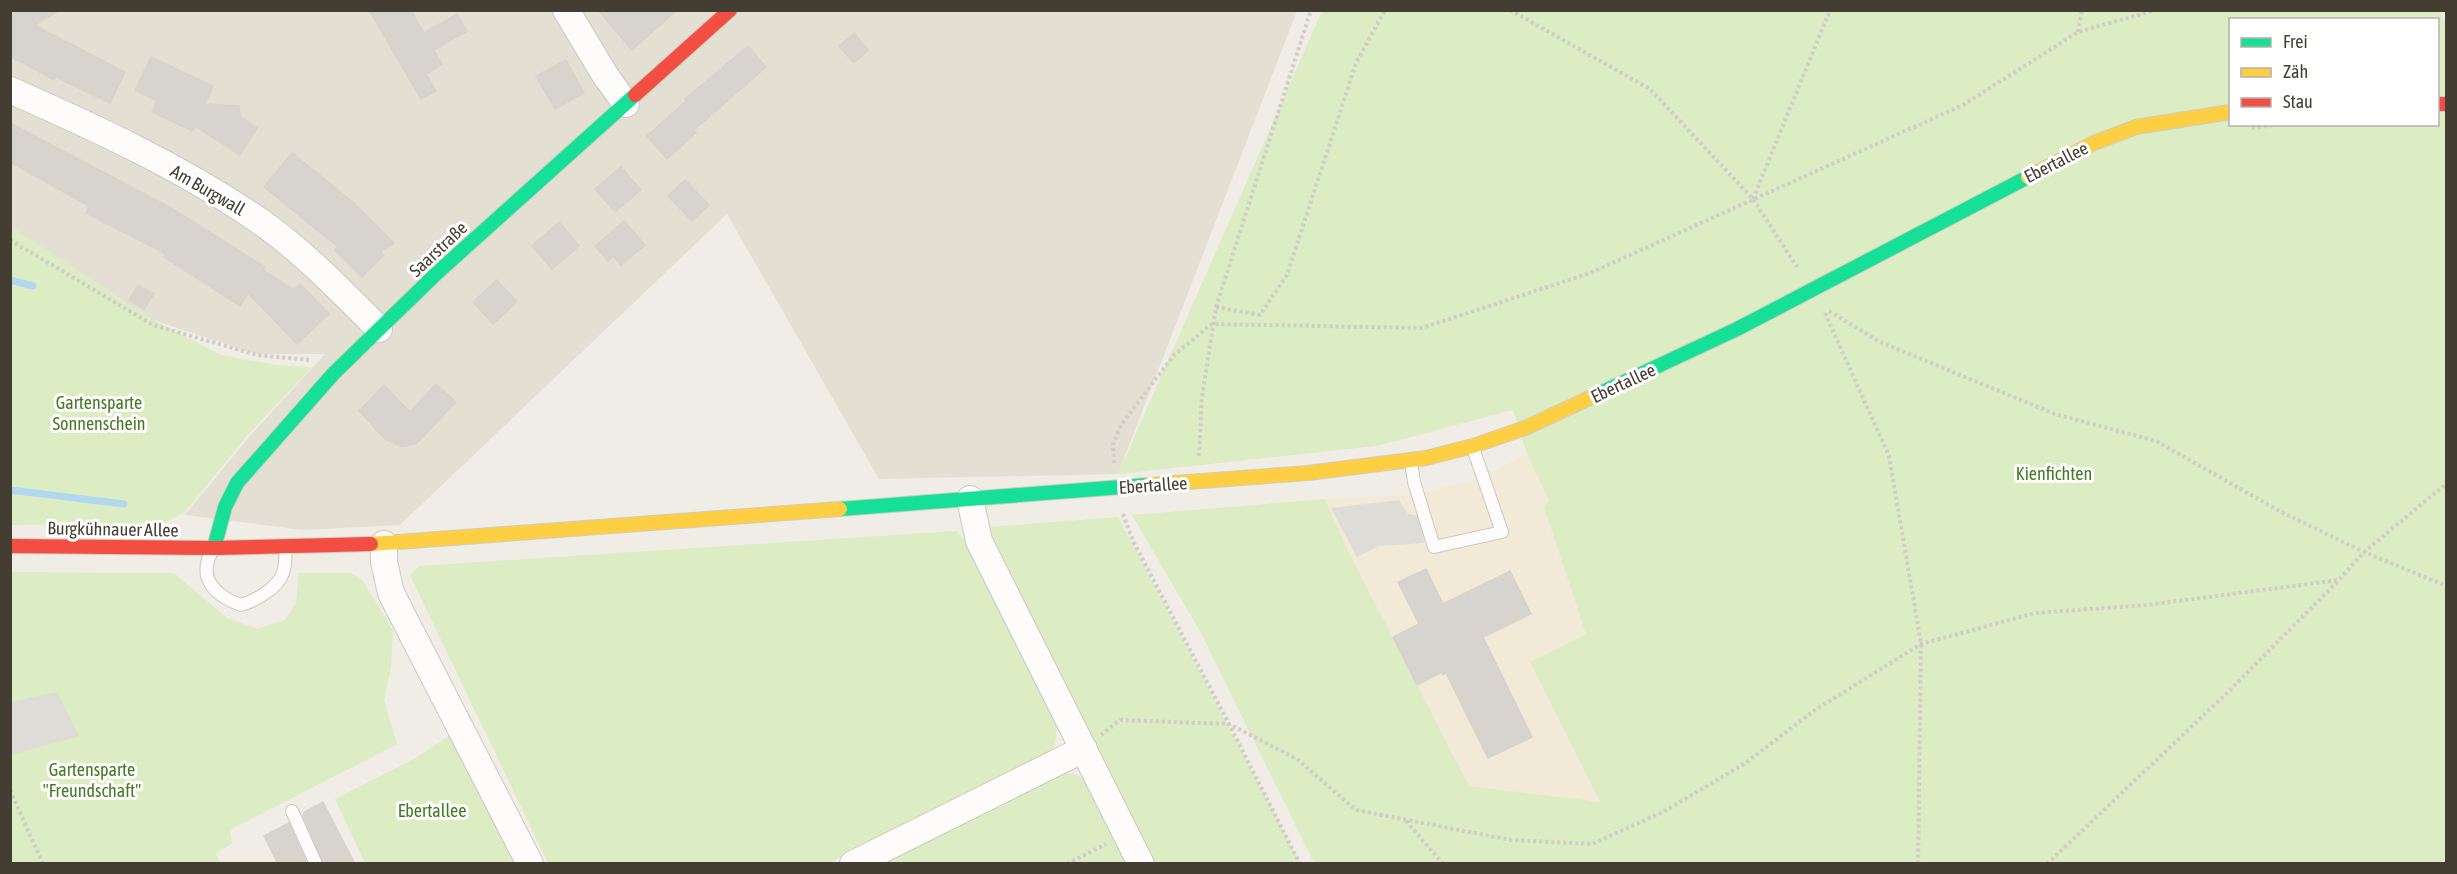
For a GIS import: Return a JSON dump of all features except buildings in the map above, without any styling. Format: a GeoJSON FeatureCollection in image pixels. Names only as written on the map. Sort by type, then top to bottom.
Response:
{"type":"FeatureCollection","features":[{"type":"Feature","properties":{"kind":"street"},"geometry":{"type":"LineString","coordinates":[[566,10],[605,75],[626,104]]}},
{"type":"Feature","properties":{"kind":"street","name":"Saarstraße"},"geometry":{"type":"LineString","coordinates":[[214,548],[225,507],[237,483],[334,373],[379,329],[729,10]]}},
{"type":"Feature","properties":{"kind":"street","name":"Am Burgwall"},"geometry":{"type":"LineString","coordinates":[[10,90],[105,131],[262,222],[304,257],[379,329]]}},
{"type":"Feature","properties":{"kind":"street","name":"Ebertallee"},"geometry":{"type":"LineString","coordinates":[[214,548],[384,544],[1357,469],[1411,461],[1473,446],[1577,405],[1812,291],[2061,158],[2115,134],[2163,122],[2229,112]]}},
{"type":"Feature","properties":{"kind":"street"},"geometry":{"type":"LineString","coordinates":[[970,499],[979,541],[1141,864]]}},
{"type":"Feature","properties":{"kind":"street"},"geometry":{"type":"LineString","coordinates":[[384,544],[384,562],[392,593],[530,864]]}},
{"type":"Feature","properties":{"kind":"street","name":"Burgkühnauer Allee"},"geometry":{"type":"LineString","coordinates":[[10,546],[214,548]]}},
{"type":"Feature","properties":{"kind":"street"},"geometry":{"type":"LineString","coordinates":[[853,864],[1084,749]]}},
{"type":"Feature","properties":{"kind":"lane"},"geometry":{"type":"LineString","coordinates":[[1411,461],[1414,482],[1434,547],[1502,532],[1473,446]]}},
{"type":"Feature","properties":{"kind":"lane"},"geometry":{"type":"LineString","coordinates":[[214,548],[206,563],[208,581],[218,594],[241,605],[251,602],[279,581],[284,572],[286,547]]}},
{"type":"Feature","properties":{"kind":"lane"},"geometry":{"type":"LineString","coordinates":[[292,811],[316,864]]}},
{"type":"Feature","properties":{"kind":"path"},"geometry":{"type":"LineString","coordinates":[[1200,481],[1202,397],[1216,307],[1311,10]]}},
{"type":"Feature","properties":{"kind":"path"},"geometry":{"type":"LineString","coordinates":[[1216,307],[1260,315],[1287,275],[1356,63],[1385,10]]}},
{"type":"Feature","properties":{"kind":"path"},"geometry":{"type":"LineString","coordinates":[[1509,10],[1650,89],[1753,199],[1812,291]]}},
{"type":"Feature","properties":{"kind":"path"},"geometry":{"type":"LineString","coordinates":[[1753,199],[1830,10]]}},
{"type":"Feature","properties":{"kind":"path"},"geometry":{"type":"LineString","coordinates":[[2078,32],[2082,10]]}},
{"type":"Feature","properties":{"kind":"path"},"geometry":{"type":"LineString","coordinates":[[1118,488],[1113,445],[1121,425],[1174,355],[1212,324],[1422,328],[1590,273],[1963,105],[2078,32],[2156,10]]}},
{"type":"Feature","properties":{"kind":"path"},"geometry":{"type":"LineString","coordinates":[[2248,128],[2266,126]]}},
{"type":"Feature","properties":{"kind":"path"},"geometry":{"type":"LineString","coordinates":[[10,240],[153,325],[257,355],[317,361],[334,373]]}},
{"type":"Feature","properties":{"kind":"path"},"geometry":{"type":"LineString","coordinates":[[1918,864],[1921,644],[1889,456],[1822,307],[1880,342],[2055,414],[2156,441],[2283,513],[2364,552],[2446,586]]}},
{"type":"Feature","properties":{"kind":"path"},"geometry":{"type":"LineString","coordinates":[[2047,864],[2226,694],[2364,552],[2446,484]]}},
{"type":"Feature","properties":{"kind":"path"},"geometry":{"type":"LineString","coordinates":[[1133,508],[1122,510],[1133,541],[1300,864]]}},
{"type":"Feature","properties":{"kind":"path"},"geometry":{"type":"LineString","coordinates":[[1084,749],[1120,720],[1229,724],[1297,759],[1356,810],[1511,840],[1592,844],[1663,812],[1744,764],[1815,710],[1921,644],[2035,613],[2147,604],[2339,580]]}},
{"type":"Feature","properties":{"kind":"path"},"geometry":{"type":"LineString","coordinates":[[10,790],[43,864]]}},
{"type":"Feature","properties":{"kind":"path"},"geometry":{"type":"LineString","coordinates":[[1406,820],[1443,864]]}},
{"type":"Feature","properties":{"kind":"path"},"geometry":{"type":"LineString","coordinates":[[1067,864],[1126,833]]}},
{"type":"Feature","properties":{"kind":"shaded area"},"geometry":{"type":"Polygon","coordinates":[[[10,11],[1297,11],[1118,474],[879,479],[727,214],[400,525],[303,530],[185,515],[249,437],[325,354],[256,354],[153,320],[11,227],[10,11]]]}},
{"type":"Feature","properties":{"kind":"shaded area"},"geometry":{"type":"Polygon","coordinates":[[[1527,454],[1549,500],[1544,507],[1586,634],[1530,662],[1600,803],[1469,786],[1346,547],[1325,499],[1416,494],[1481,478],[1527,454]]]}},
{"type":"Feature","properties":{"kind":"shaded area"},"geometry":{"type":"Polygon","coordinates":[[[1399,500],[1408,514],[1421,516],[1424,543],[1379,546],[1357,557],[1331,508],[1399,500]]]}},
{"type":"Feature","properties":{"kind":"shaded area"},"geometry":{"type":"Polygon","coordinates":[[[57,692],[79,736],[11,755],[11,702],[57,692]]]}},
{"type":"Feature","properties":{"kind":"green space","name":"Kienfichten"},"geometry":{"type":"Polygon","coordinates":[[[2440,10],[2446,27],[2446,863],[1314,863],[1201,633],[1132,515],[1325,499],[1346,547],[1469,786],[1600,802],[1530,662],[1586,634],[1544,507],[1549,500],[1527,454],[1513,410],[1376,446],[1118,474],[1322,11],[2440,10]]]}},
{"type":"Feature","properties":{"kind":"green space","name":"Gartensparte Sonnenschein"},"geometry":{"type":"Polygon","coordinates":[[[11,227],[153,320],[221,355],[278,365],[312,367],[246,437],[184,513],[162,524],[11,525],[11,227]]]}},
{"type":"Feature","properties":{"kind":"green space"},"geometry":{"type":"Polygon","coordinates":[[[1118,517],[1300,863],[1155,863],[991,540],[991,527],[1118,517]]]}},
{"type":"Feature","properties":{"kind":"green space"},"geometry":{"type":"Polygon","coordinates":[[[956,531],[971,547],[1057,724],[1055,745],[1044,758],[830,863],[548,863],[410,575],[419,566],[956,531]]]}},
{"type":"Feature","properties":{"kind":"green space","name":"Gartensparte \"Freundschaft\""},"geometry":{"type":"Polygon","coordinates":[[[11,572],[174,573],[227,618],[258,629],[285,620],[296,603],[299,573],[351,573],[363,581],[393,630],[391,667],[384,700],[397,744],[230,830],[232,843],[216,854],[220,863],[11,864],[11,572]]]}},
{"type":"Feature","properties":{"kind":"green space","name":"Ebertallee"},"geometry":{"type":"Polygon","coordinates":[[[455,732],[519,863],[365,863],[335,799],[414,759],[455,732]]]}},
{"type":"Feature","properties":{"kind":"green space"},"geometry":{"type":"Polygon","coordinates":[[[1055,773],[1075,774],[1091,784],[1127,864],[873,864],[1055,773]]]}},
{"type":"Feature","properties":{"kind":"waterway"},"geometry":{"type":"LineString","coordinates":[[10,280],[33,286]]}},
{"type":"Feature","properties":{"kind":"waterway"},"geometry":{"type":"LineString","coordinates":[[10,490],[124,504]]}},
{"type":"Feature","properties":{"kind":"traffic: fast"},"geometry":{"type":"LineString","coordinates":[[214,548],[225,507],[237,483],[334,373],[438,272],[635,95]]}},
{"type":"Feature","properties":{"kind":"traffic: fast"},"geometry":{"type":"LineString","coordinates":[[1596,395],[1737,329],[2028,177]]}},
{"type":"Feature","properties":{"kind":"traffic: fast"},"geometry":{"type":"LineString","coordinates":[[840,509],[1148,485]]}},
{"type":"Feature","properties":{"kind":"traffic: slow"},"geometry":{"type":"LineString","coordinates":[[2028,177],[2094,143],[2136,127],[2229,112]]}},
{"type":"Feature","properties":{"kind":"traffic: slow"},"geometry":{"type":"LineString","coordinates":[[1148,485],[1308,473],[1426,458],[1473,446],[1525,428],[1596,395]]}},
{"type":"Feature","properties":{"kind":"traffic: slow"},"geometry":{"type":"LineString","coordinates":[[371,544],[840,509]]}},
{"type":"Feature","properties":{"kind":"traffic: jam"},"geometry":{"type":"LineString","coordinates":[[635,95],[730,10]]}},
{"type":"Feature","properties":{"kind":"traffic: jam"},"geometry":{"type":"LineString","coordinates":[[2439,104],[2446,104]]}},
{"type":"Feature","properties":{"kind":"traffic: jam"},"geometry":{"type":"LineString","coordinates":[[10,546],[214,548],[371,544]]}}]}
